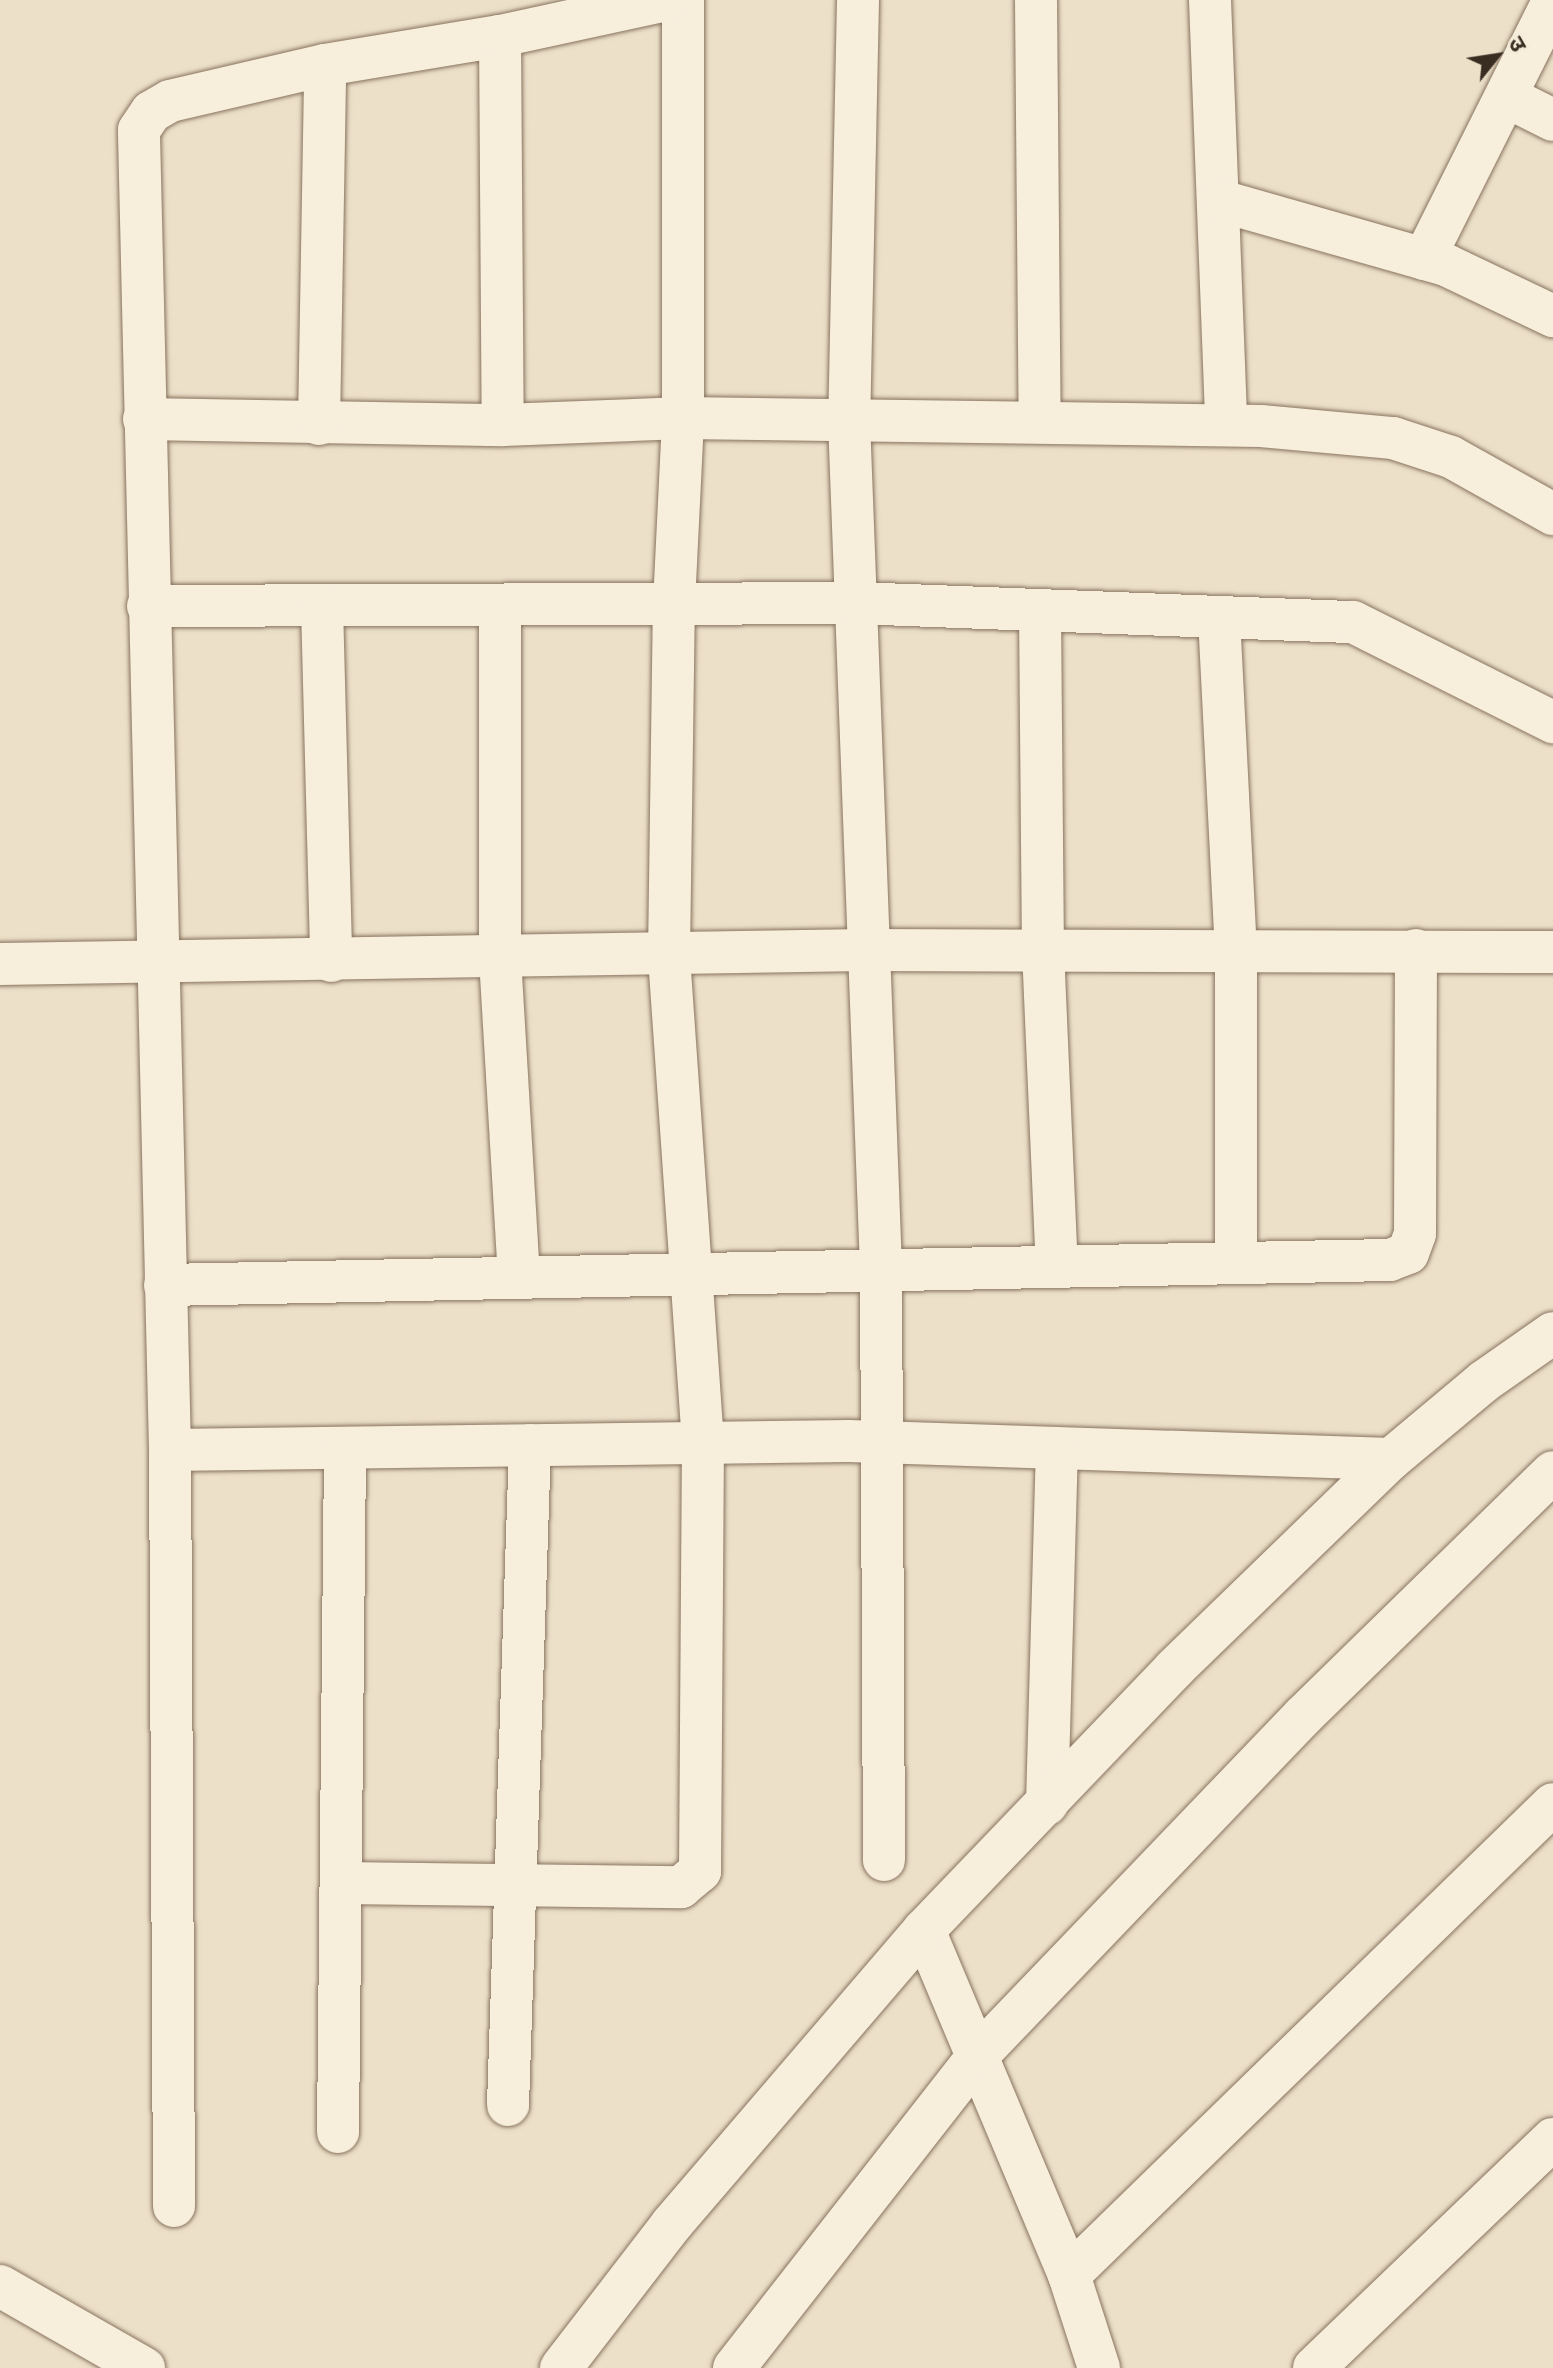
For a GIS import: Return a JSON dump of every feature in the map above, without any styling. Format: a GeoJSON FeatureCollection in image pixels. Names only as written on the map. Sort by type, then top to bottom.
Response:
{"type":"FeatureCollection","features":[{"type":"Feature","properties":{"kind":"street"},"geometry":{"type":"LineString","coordinates":[[174,2206],[170,1450],[155,964],[139,130],[151,112],[170,101],[325,65],[500,36],[667,0]]}},
{"type":"Feature","properties":{"kind":"street"},"geometry":{"type":"LineString","coordinates":[[341,1883],[681,1887],[700,1871],[703,1443],[669,955],[674,604],[683,418],[683,0]]}},
{"type":"Feature","properties":{"kind":"street"},"geometry":{"type":"LineString","coordinates":[[858,0],[849,420],[866,950],[881,1269],[884,1860]]}},
{"type":"Feature","properties":{"kind":"street"},"geometry":{"type":"LineString","coordinates":[[1036,0],[1040,422]]}},
{"type":"Feature","properties":{"kind":"street"},"geometry":{"type":"LineString","coordinates":[[1210,0],[1221,201],[1226,425]]}},
{"type":"Feature","properties":{"kind":"street"},"geometry":{"type":"LineString","coordinates":[[1424,259],[1553,1]]}},
{"type":"Feature","properties":{"kind":"street"},"geometry":{"type":"LineString","coordinates":[[500,36],[503,425]]}},
{"type":"Feature","properties":{"kind":"street"},"geometry":{"type":"LineString","coordinates":[[319,424],[325,65]]}},
{"type":"Feature","properties":{"kind":"street"},"geometry":{"type":"LineString","coordinates":[[1507,97],[1553,120]]}},
{"type":"Feature","properties":{"kind":"street"},"geometry":{"type":"LineString","coordinates":[[1221,201],[1424,259],[1553,316]]}},
{"type":"Feature","properties":{"kind":"street"},"geometry":{"type":"LineString","coordinates":[[144,419],[319,424],[503,425],[683,418],[1226,425],[1393,438],[1451,457],[1553,514]]}},
{"type":"Feature","properties":{"kind":"street"},"geometry":{"type":"LineString","coordinates":[[148,606],[855,603],[1353,622],[1553,722]]}},
{"type":"Feature","properties":{"kind":"street"},"geometry":{"type":"LineString","coordinates":[[500,605],[500,958],[519,1277]]}},
{"type":"Feature","properties":{"kind":"street"},"geometry":{"type":"LineString","coordinates":[[322,606],[331,961]]}},
{"type":"Feature","properties":{"kind":"street"},"geometry":{"type":"LineString","coordinates":[[1040,611],[1043,950],[1057,1265]]}},
{"type":"Feature","properties":{"kind":"street"},"geometry":{"type":"LineString","coordinates":[[1219,617],[1236,949],[1236,1262]]}},
{"type":"Feature","properties":{"kind":"street"},"geometry":{"type":"LineString","coordinates":[[0,964],[155,964],[866,950],[1553,952]]}},
{"type":"Feature","properties":{"kind":"street"},"geometry":{"type":"LineString","coordinates":[[165,1285],[1390,1260],[1408,1253],[1415,1234],[1416,950]]}},
{"type":"Feature","properties":{"kind":"street"},"geometry":{"type":"LineString","coordinates":[[561,2368],[671,2225],[924,1930],[1174,1669],[1391,1459],[1483,1382],[1553,1333]]}},
{"type":"Feature","properties":{"kind":"street"},"geometry":{"type":"LineString","coordinates":[[170,1450],[881,1443],[1391,1459]]}},
{"type":"Feature","properties":{"kind":"street"},"geometry":{"type":"LineString","coordinates":[[508,2105],[530,1445]]}},
{"type":"Feature","properties":{"kind":"street"},"geometry":{"type":"LineString","coordinates":[[338,2132],[345,1448]]}},
{"type":"Feature","properties":{"kind":"street"},"geometry":{"type":"LineString","coordinates":[[1047,1804],[1057,1448]]}},
{"type":"Feature","properties":{"kind":"street"},"geometry":{"type":"LineString","coordinates":[[734,2368],[979,2054],[1303,1716],[1553,1472]]}},
{"type":"Feature","properties":{"kind":"street"},"geometry":{"type":"LineString","coordinates":[[1069,2275],[1553,1804]]}},
{"type":"Feature","properties":{"kind":"street"},"geometry":{"type":"LineString","coordinates":[[924,1930],[979,2054],[1069,2275],[1099,2368]]}},
{"type":"Feature","properties":{"kind":"street"},"geometry":{"type":"LineString","coordinates":[[1314,2368],[1553,2139]]}},
{"type":"Feature","properties":{"kind":"street"},"geometry":{"type":"LineString","coordinates":[[0,2286],[144,2368]]}}]}
